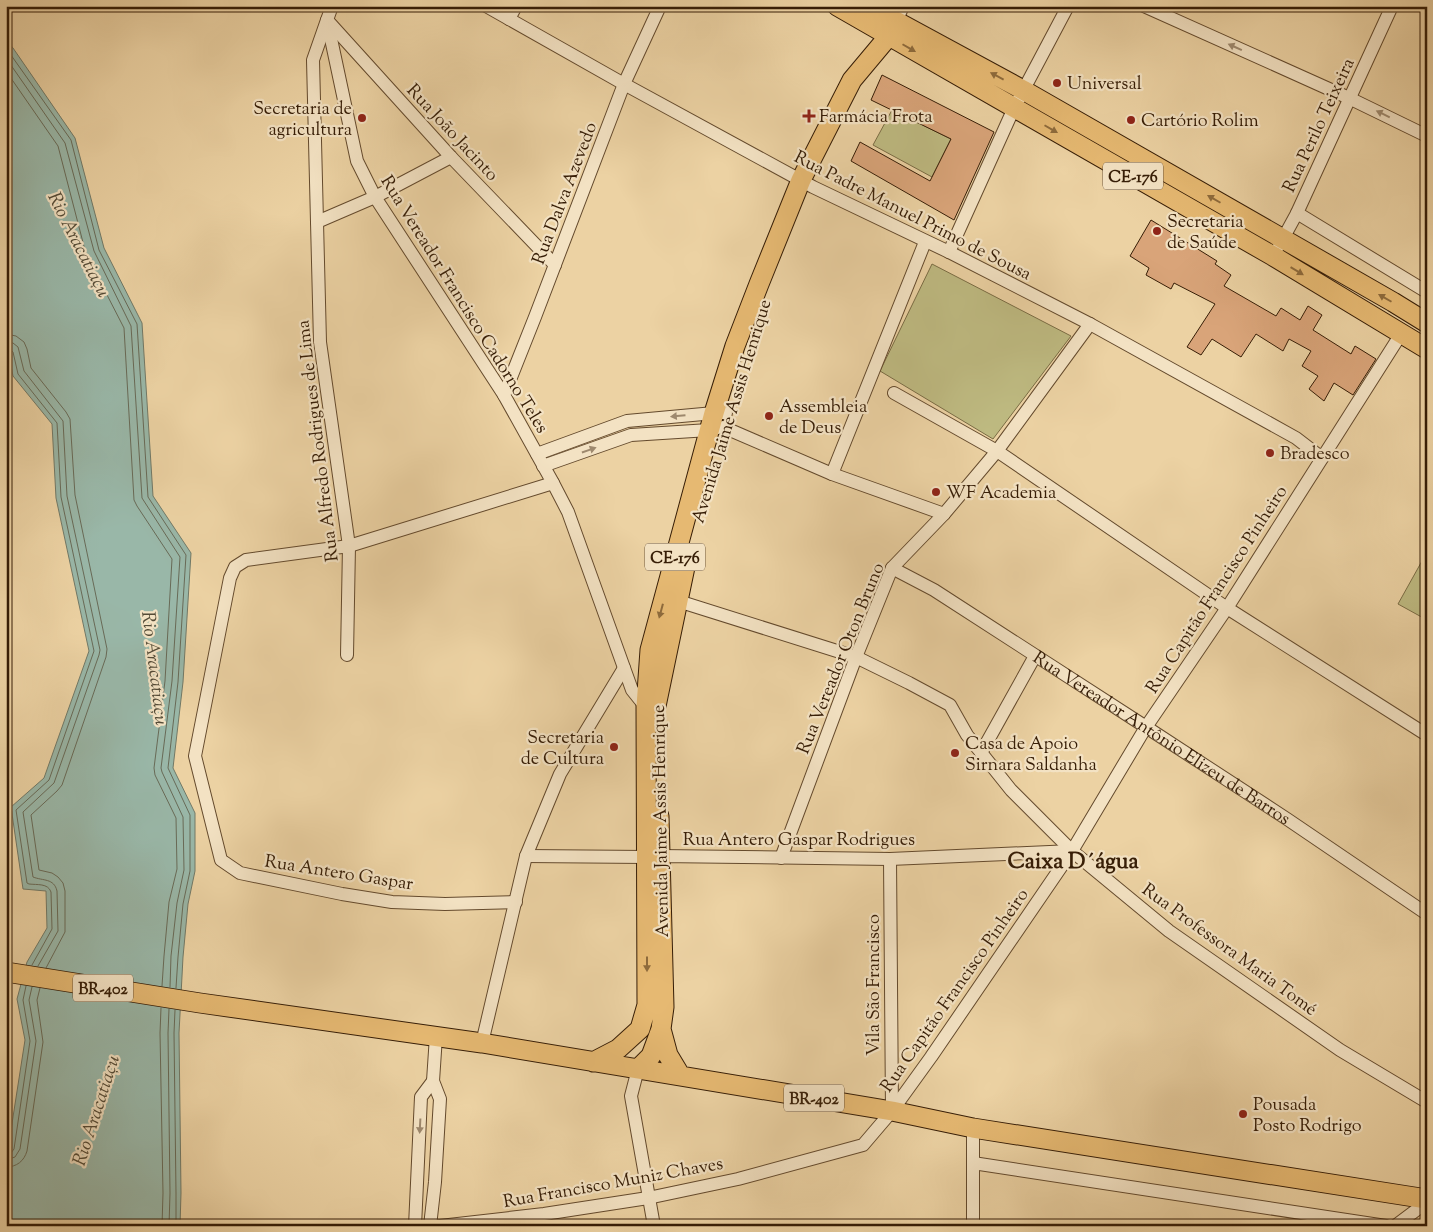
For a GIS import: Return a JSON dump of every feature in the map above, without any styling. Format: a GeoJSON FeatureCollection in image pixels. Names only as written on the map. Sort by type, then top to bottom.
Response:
{"type":"FeatureCollection","features":[{"type":"Feature","properties":{"kind":"main road","name":"CE-176"},"geometry":{"type":"LineString","coordinates":[[837,6],[896,21],[1014,108],[1273,256],[1427,349]]}},
{"type":"Feature","properties":{"kind":"main road","name":"CE-176"},"geometry":{"type":"LineString","coordinates":[[868,6],[1023,90],[1393,302],[1427,324]]}},
{"type":"Feature","properties":{"kind":"main road","name":"Avenida Jaime Assis Henrique"},"geometry":{"type":"LineString","coordinates":[[680,1075],[668,1055],[661,1029],[664,1007],[653,856],[651,714],[656,702],[718,421],[807,184],[864,86],[868,60],[896,21]]}},
{"type":"Feature","properties":{"kind":"main road","name":"CE-176"},"geometry":{"type":"LineString","coordinates":[[651,714],[650,650],[718,421]]}},
{"type":"Feature","properties":{"kind":"main road","name":"CE-176"},"geometry":{"type":"LineString","coordinates":[[640,1029],[647,1005],[653,856]]}},
{"type":"Feature","properties":{"kind":"main road","name":"BR-402"},"geometry":{"type":"LineString","coordinates":[[6,972],[200,1003],[482,1043],[892,1111],[973,1128],[1427,1200]]}},
{"type":"Feature","properties":{"kind":"main road"},"geometry":{"type":"LineString","coordinates":[[593,1062],[618,1049],[640,1029]]}},
{"type":"Feature","properties":{"kind":"main road"},"geometry":{"type":"LineString","coordinates":[[638,1069],[637,1051],[640,1029]]}},
{"type":"Feature","properties":{"kind":"main road"},"geometry":{"type":"LineString","coordinates":[[638,1069],[651,1056],[661,1029]]}},
{"type":"Feature","properties":{"kind":"street"},"geometry":{"type":"LineString","coordinates":[[327,20],[332,6]]}},
{"type":"Feature","properties":{"kind":"street","name":"Rua Padre Manuel Primo de Sousa"},"geometry":{"type":"LineString","coordinates":[[486,6],[807,184],[948,252],[1090,324],[1296,438],[1322,458]]}},
{"type":"Feature","properties":{"kind":"street"},"geometry":{"type":"LineString","coordinates":[[509,19],[516,6]]}},
{"type":"Feature","properties":{"kind":"street","name":"Rua Dalva Azevedo"},"geometry":{"type":"LineString","coordinates":[[504,395],[624,84],[660,6]]}},
{"type":"Feature","properties":{"kind":"street"},"geometry":{"type":"LineString","coordinates":[[948,252],[1014,108],[1068,6]]}},
{"type":"Feature","properties":{"kind":"street"},"geometry":{"type":"LineString","coordinates":[[1144,6],[1349,98],[1427,136]]}},
{"type":"Feature","properties":{"kind":"street","name":"Rua Perilo Teixeira"},"geometry":{"type":"LineString","coordinates":[[1273,256],[1297,213],[1392,6]]}},
{"type":"Feature","properties":{"kind":"street","name":"Rua João Jacinto"},"geometry":{"type":"LineString","coordinates":[[327,20],[451,157],[555,265]]}},
{"type":"Feature","properties":{"kind":"street","name":"Rua Vereador Francisco Cadorno Teles"},"geometry":{"type":"LineString","coordinates":[[327,20],[357,161],[375,196],[504,395],[568,512],[632,690],[651,714]]}},
{"type":"Feature","properties":{"kind":"street","name":"Rua Alfredo Rodrigues de Lima"},"geometry":{"type":"LineString","coordinates":[[327,20],[313,60],[320,342],[349,546],[347,656]]}},
{"type":"Feature","properties":{"kind":"street"},"geometry":{"type":"LineString","coordinates":[[317,222],[375,196],[451,157]]}},
{"type":"Feature","properties":{"kind":"street"},"geometry":{"type":"LineString","coordinates":[[1297,213],[1427,292]]}},
{"type":"Feature","properties":{"kind":"street"},"geometry":{"type":"LineString","coordinates":[[832,474],[925,242]]}},
{"type":"Feature","properties":{"kind":"street","name":"Rua Vereador Oton Bruno"},"geometry":{"type":"LineString","coordinates":[[781,858],[856,657],[892,568],[944,514],[997,451],[1090,324]]}},
{"type":"Feature","properties":{"kind":"street","name":"Rua Capitão Francisco Pinheiro"},"geometry":{"type":"LineString","coordinates":[[892,1111],[1072,850],[1146,727],[1228,608],[1401,334]]}},
{"type":"Feature","properties":{"kind":"street"},"geometry":{"type":"LineString","coordinates":[[894,393],[997,451],[1228,608],[1427,735]]}},
{"type":"Feature","properties":{"kind":"street"},"geometry":{"type":"LineString","coordinates":[[540,460],[627,421],[718,421],[832,474],[944,514]]}},
{"type":"Feature","properties":{"kind":"street"},"geometry":{"type":"LineString","coordinates":[[540,460],[630,436],[718,421]]}},
{"type":"Feature","properties":{"kind":"street"},"geometry":{"type":"LineString","coordinates":[[349,546],[553,484]]}},
{"type":"Feature","properties":{"kind":"street","name":"Rua Antero Gaspar"},"geometry":{"type":"LineString","coordinates":[[349,546],[246,560],[235,567],[230,578],[195,756],[221,860],[240,873],[342,894],[392,902],[445,904],[516,902]]}},
{"type":"Feature","properties":{"kind":"street","name":"Rua Vereador Antônio Elizeu de Barros"},"geometry":{"type":"LineString","coordinates":[[892,568],[934,590],[1146,727],[1287,819],[1427,914]]}},
{"type":"Feature","properties":{"kind":"street","name":"Rua Professora Maria Tomé"},"geometry":{"type":"LineString","coordinates":[[678,601],[856,657],[909,682],[950,706],[967,735],[1011,790],[1072,850],[1169,931],[1340,1050],[1427,1102]]}},
{"type":"Feature","properties":{"kind":"street"},"geometry":{"type":"LineString","coordinates":[[981,753],[1035,656]]}},
{"type":"Feature","properties":{"kind":"street"},"geometry":{"type":"LineString","coordinates":[[482,1043],[526,856],[560,774],[624,668]]}},
{"type":"Feature","properties":{"kind":"street","name":"Rua Antero Gaspar Rodrigues"},"geometry":{"type":"LineString","coordinates":[[526,856],[890,859],[1072,850]]}},
{"type":"Feature","properties":{"kind":"street","name":"Vila São Francisco"},"geometry":{"type":"LineString","coordinates":[[890,859],[892,1111]]}},
{"type":"Feature","properties":{"kind":"street"},"geometry":{"type":"LineString","coordinates":[[430,1226],[435,1182],[440,1099],[433,1081],[436,1036]]}},
{"type":"Feature","properties":{"kind":"street"},"geometry":{"type":"LineString","coordinates":[[638,1069],[631,1096],[654,1226]]}},
{"type":"Feature","properties":{"kind":"street"},"geometry":{"type":"LineString","coordinates":[[415,1226],[422,1097],[433,1081]]}},
{"type":"Feature","properties":{"kind":"street","name":"Rua Francisco Muniz Chaves"},"geometry":{"type":"LineString","coordinates":[[440,1226],[544,1214],[648,1198],[738,1178],[863,1145],[892,1111]]}},
{"type":"Feature","properties":{"kind":"street"},"geometry":{"type":"LineString","coordinates":[[973,1128],[973,1226]]}},
{"type":"Feature","properties":{"kind":"street"},"geometry":{"type":"LineString","coordinates":[[973,1163],[1386,1226]]}},
{"type":"Feature","properties":{"kind":"street"},"geometry":{"type":"LineString","coordinates":[[1395,1226],[1427,1200]]}},
{"type":"Feature","properties":{"kind":"shaded area"},"geometry":{"type":"Polygon","coordinates":[[[892,110],[951,139],[932,177],[873,145],[892,110]]]}},
{"type":"Feature","properties":{"kind":"shaded area"},"geometry":{"type":"Polygon","coordinates":[[[932,264],[1071,336],[993,439],[880,371],[932,264]]]}},
{"type":"Feature","properties":{"kind":"shaded area"},"geometry":{"type":"Polygon","coordinates":[[[1427,552],[1427,620],[1398,604],[1427,552]]]}},
{"type":"Feature","properties":{"kind":"water","name":"Rio Aracatiaçu"},"geometry":{"type":"Polygon","coordinates":[[[6,40],[75,138],[104,248],[142,323],[153,496],[191,553],[183,682],[173,768],[195,813],[195,871],[188,904],[179,1033],[180,1226],[6,1226],[6,1162],[25,1040],[17,999],[27,962],[47,928],[46,891],[23,889],[11,807],[44,778],[89,651],[56,498],[52,424],[13,376],[6,341],[6,40]]]}},
{"type":"Feature","properties":{"kind":"building"},"geometry":{"type":"Polygon","coordinates":[[[882,75],[994,132],[954,220],[851,161],[860,142],[930,181],[951,139],[871,100],[882,75]]]}},
{"type":"Feature","properties":{"kind":"building"},"geometry":{"type":"Polygon","coordinates":[[[1151,220],[1217,261],[1215,264],[1231,275],[1224,286],[1276,316],[1281,308],[1300,320],[1308,306],[1322,315],[1313,330],[1351,354],[1355,346],[1376,359],[1353,395],[1334,383],[1324,401],[1309,389],[1318,376],[1302,366],[1311,351],[1289,339],[1283,351],[1256,334],[1241,357],[1212,339],[1201,355],[1187,347],[1215,304],[1174,283],[1171,289],[1146,275],[1149,268],[1130,256],[1151,220]]]}},
{"type":"Feature","properties":{"kind":"place","name":"Universal"},"geometry":{"type":"Point","coordinates":[1057,83]}},
{"type":"Feature","properties":{"kind":"place","name":"Farmácia Frota"},"geometry":{"type":"Point","coordinates":[809,116]}},
{"type":"Feature","properties":{"kind":"place","name":"Secretaria de agricultura"},"geometry":{"type":"Point","coordinates":[362,118]}},
{"type":"Feature","properties":{"kind":"place","name":"Cartório Rolim"},"geometry":{"type":"Point","coordinates":[1131,120]}},
{"type":"Feature","properties":{"kind":"place","name":"Secretaria de Saúde"},"geometry":{"type":"Point","coordinates":[1157,231]}},
{"type":"Feature","properties":{"kind":"place","name":"Assembleia de Deus"},"geometry":{"type":"Point","coordinates":[769,416]}},
{"type":"Feature","properties":{"kind":"place","name":"Bradesco"},"geometry":{"type":"Point","coordinates":[1270,453]}},
{"type":"Feature","properties":{"kind":"place","name":"WF Academia"},"geometry":{"type":"Point","coordinates":[936,492]}},
{"type":"Feature","properties":{"kind":"place","name":"Secretaria de Cultura"},"geometry":{"type":"Point","coordinates":[614,747]}},
{"type":"Feature","properties":{"kind":"place","name":"Casa de Apoio Sirnara Saldanha"},"geometry":{"type":"Point","coordinates":[955,753]}},
{"type":"Feature","properties":{"kind":"place","name":"Pousada Posto Rodrigo"},"geometry":{"type":"Point","coordinates":[1243,1114]}},
{"type":"Feature","properties":{"kind":"district","name":"Caixa D´água"},"geometry":{"type":"Point","coordinates":[1073,860]}}]}
